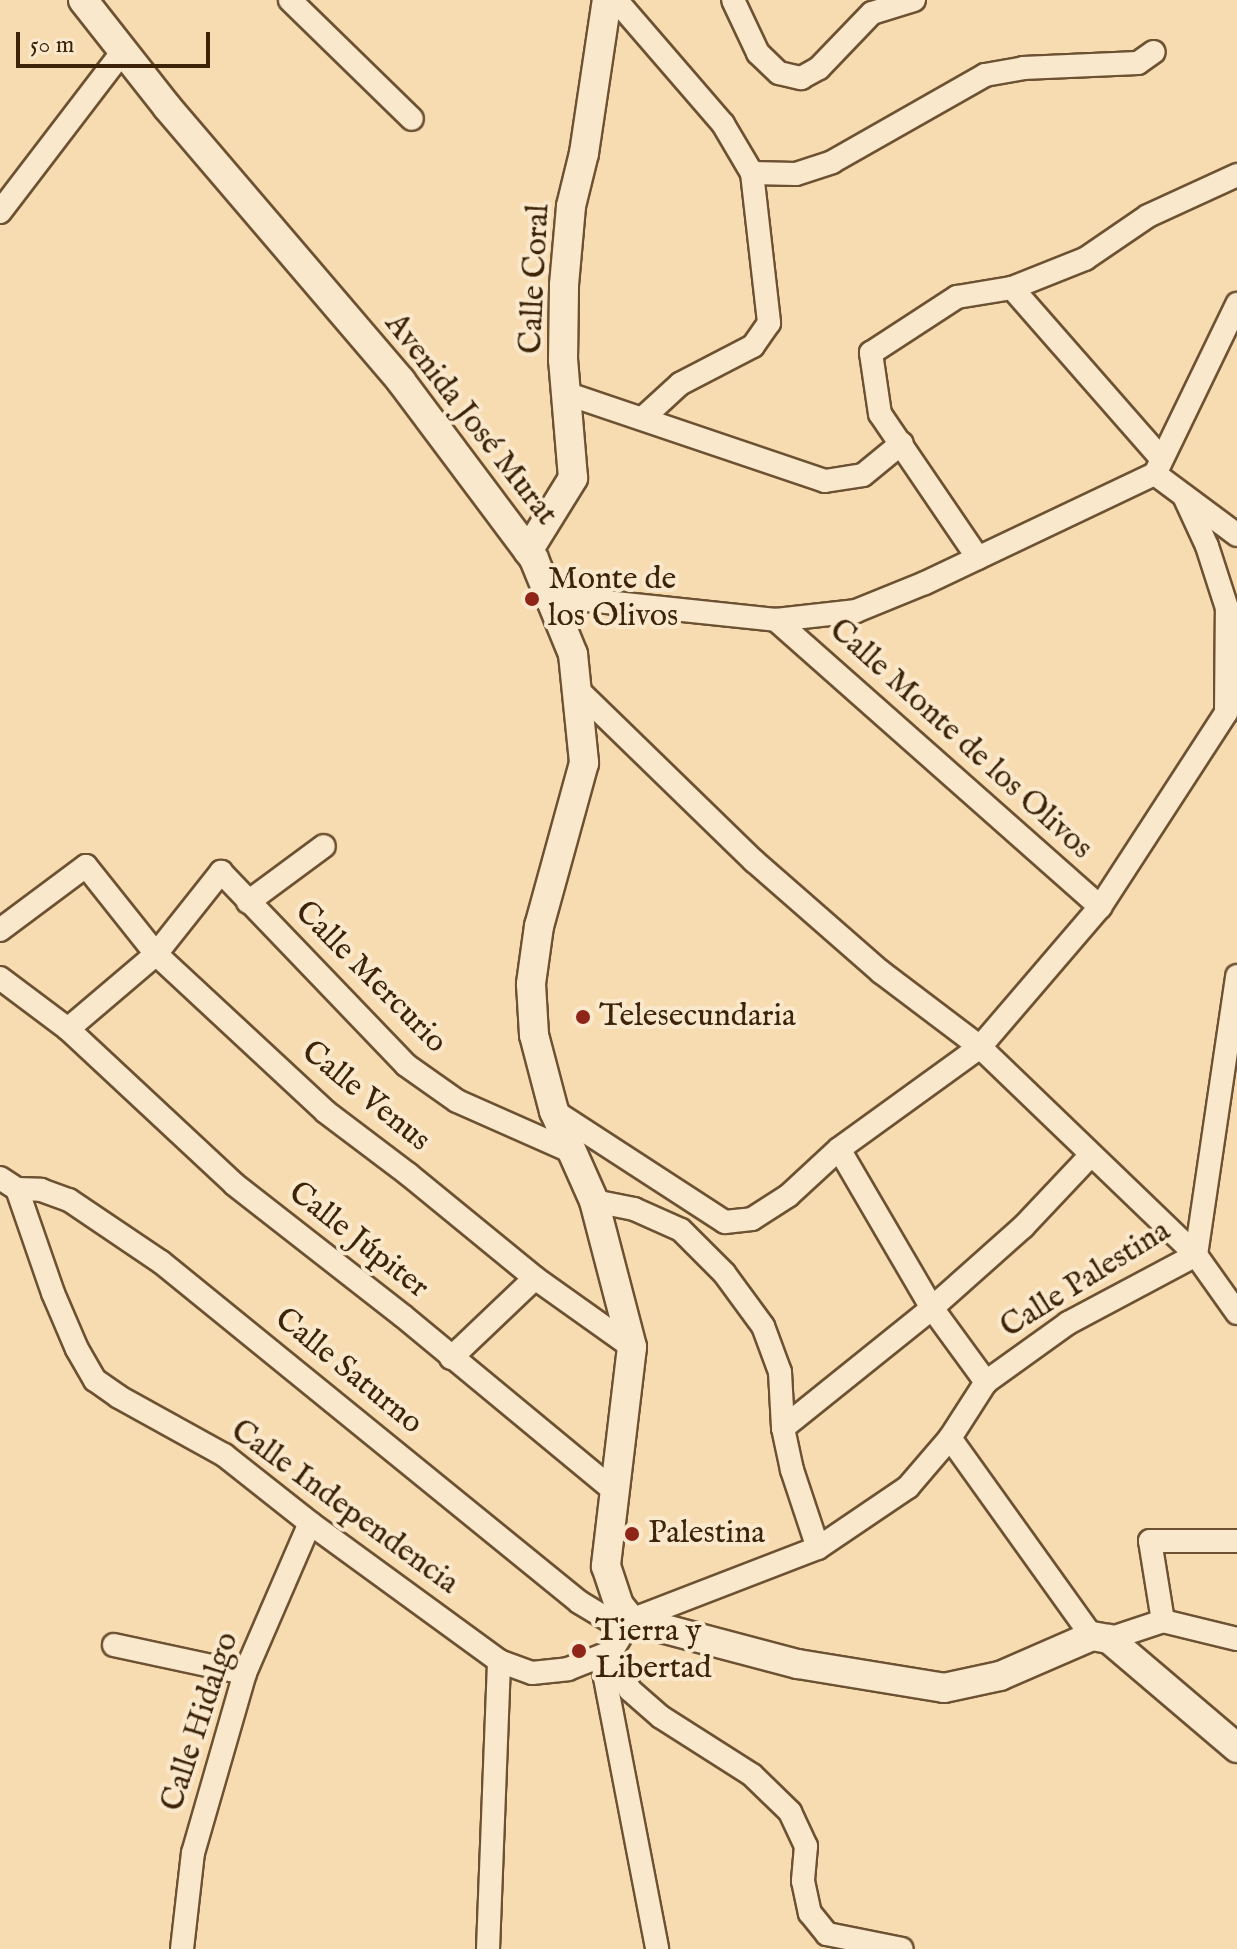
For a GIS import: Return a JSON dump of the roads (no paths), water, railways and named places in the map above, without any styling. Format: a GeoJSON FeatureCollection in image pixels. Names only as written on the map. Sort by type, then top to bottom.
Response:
{"type":"FeatureCollection","features":[{"type":"Feature","properties":{"kind":"street","name":"Avenida José Murat"},"geometry":{"type":"LineString","coordinates":[[83,0],[178,120],[401,381],[528,551],[573,654],[584,763],[539,926],[531,984],[534,1035],[554,1111],[594,1201],[632,1347],[606,1566],[629,1625]]}},
{"type":"Feature","properties":{"kind":"street"},"geometry":{"type":"LineString","coordinates":[[290,0],[412,119]]}},
{"type":"Feature","properties":{"kind":"street","name":"Calle Coral"},"geometry":{"type":"LineString","coordinates":[[528,551],[573,478],[563,360],[571,206],[584,153],[607,0]]}},
{"type":"Feature","properties":{"kind":"street"},"geometry":{"type":"LineString","coordinates":[[616,0],[723,124],[752,173],[769,323],[753,346],[680,384],[644,417]]}},
{"type":"Feature","properties":{"kind":"street"},"geometry":{"type":"LineString","coordinates":[[733,0],[758,53],[779,73],[801,78],[819,68],[872,13],[914,0]]}},
{"type":"Feature","properties":{"kind":"street"},"geometry":{"type":"LineString","coordinates":[[0,212],[124,50]]}},
{"type":"Feature","properties":{"kind":"street"},"geometry":{"type":"LineString","coordinates":[[752,173],[796,174],[832,162],[985,75],[1023,68],[1138,63],[1154,52]]}},
{"type":"Feature","properties":{"kind":"street"},"geometry":{"type":"LineString","coordinates":[[978,558],[880,414],[871,353],[957,297],[1012,288],[1085,259],[1148,216],[1237,175]]}},
{"type":"Feature","properties":{"kind":"street"},"geometry":{"type":"LineString","coordinates":[[1012,288],[1184,496],[1237,535]]}},
{"type":"Feature","properties":{"kind":"street"},"geometry":{"type":"LineString","coordinates":[[1158,466],[1237,304]]}},
{"type":"Feature","properties":{"kind":"street"},"geometry":{"type":"LineString","coordinates":[[568,394],[644,417],[825,481],[863,475],[902,443]]}},
{"type":"Feature","properties":{"kind":"street","name":"Calle Monte de los Olivos"},"geometry":{"type":"LineString","coordinates":[[549,596],[776,620],[856,611],[978,558],[1158,466]]}},
{"type":"Feature","properties":{"kind":"street"},"geometry":{"type":"LineString","coordinates":[[554,1111],[725,1222],[752,1219],[788,1196],[839,1149],[980,1047],[1100,907],[1226,713],[1227,608],[1207,546],[1184,496]]}},
{"type":"Feature","properties":{"kind":"street","name":"Calle Monte de los Olivos"},"geometry":{"type":"LineString","coordinates":[[776,620],[1100,907]]}},
{"type":"Feature","properties":{"kind":"street"},"geometry":{"type":"LineString","coordinates":[[577,689],[766,871],[881,972],[980,1047],[1196,1255],[1237,1313]]}},
{"type":"Feature","properties":{"kind":"street"},"geometry":{"type":"LineString","coordinates":[[248,902],[324,846]]}},
{"type":"Feature","properties":{"kind":"street","name":"Calle Venus"},"geometry":{"type":"LineString","coordinates":[[0,930],[86,866],[156,954],[326,1112],[408,1174],[535,1278],[632,1347]]}},
{"type":"Feature","properties":{"kind":"street","name":"Calle Mercurio"},"geometry":{"type":"LineString","coordinates":[[156,954],[221,872],[406,1065],[457,1101],[572,1152]]}},
{"type":"Feature","properties":{"kind":"street"},"geometry":{"type":"LineString","coordinates":[[68,1029],[156,954]]}},
{"type":"Feature","properties":{"kind":"street","name":"Calle Palestina"},"geometry":{"type":"LineString","coordinates":[[629,1625],[818,1548],[908,1487],[950,1438],[986,1382],[1068,1323],[1196,1255],[1237,976]]}},
{"type":"Feature","properties":{"kind":"street","name":"Calle Júpiter"},"geometry":{"type":"LineString","coordinates":[[0,978],[68,1029],[234,1184],[617,1493]]}},
{"type":"Feature","properties":{"kind":"street"},"geometry":{"type":"LineString","coordinates":[[839,1149],[932,1308],[986,1382]]}},
{"type":"Feature","properties":{"kind":"street"},"geometry":{"type":"LineString","coordinates":[[783,1428],[932,1308],[1023,1227],[1090,1156]]}},
{"type":"Feature","properties":{"kind":"street","name":"Calle Independencia"},"geometry":{"type":"LineString","coordinates":[[8,1184],[77,1349],[95,1380],[119,1397],[224,1455],[310,1523],[499,1661],[532,1673],[568,1669],[606,1655]]}},
{"type":"Feature","properties":{"kind":"street","name":"Calle Saturno"},"geometry":{"type":"LineString","coordinates":[[8,1184],[41,1190],[69,1200],[161,1262],[579,1602],[629,1625]]}},
{"type":"Feature","properties":{"kind":"street"},"geometry":{"type":"LineString","coordinates":[[594,1201],[634,1209],[681,1230],[724,1273],[763,1326],[780,1372],[783,1428],[792,1470],[818,1548]]}},
{"type":"Feature","properties":{"kind":"street"},"geometry":{"type":"LineString","coordinates":[[451,1358],[535,1278]]}},
{"type":"Feature","properties":{"kind":"street"},"geometry":{"type":"LineString","coordinates":[[950,1438],[1101,1638],[1237,1748]]}},
{"type":"Feature","properties":{"kind":"street","name":"Calle Hidalgo"},"geometry":{"type":"LineString","coordinates":[[182,1949],[193,1853],[245,1673],[310,1523]]}},
{"type":"Feature","properties":{"kind":"street"},"geometry":{"type":"LineString","coordinates":[[1163,1621],[1150,1541],[1237,1541]]}},
{"type":"Feature","properties":{"kind":"street"},"geometry":{"type":"LineString","coordinates":[[657,1949],[606,1655],[629,1625],[798,1664],[944,1688],[1000,1676],[1101,1638],[1163,1621],[1237,1639]]}},
{"type":"Feature","properties":{"kind":"street"},"geometry":{"type":"LineString","coordinates":[[114,1645],[245,1673]]}},
{"type":"Feature","properties":{"kind":"street"},"geometry":{"type":"LineString","coordinates":[[606,1655],[630,1690],[661,1717],[752,1775],[790,1812],[806,1846],[803,1881],[810,1913],[827,1934],[902,1949]]}},
{"type":"Feature","properties":{"kind":"street"},"geometry":{"type":"LineString","coordinates":[[488,1949],[499,1661]]}},
{"type":"Feature","properties":{"kind":"place","name":"Monte de los Olivos"},"geometry":{"type":"Point","coordinates":[532,599]}},
{"type":"Feature","properties":{"kind":"place","name":"Telesecundaria"},"geometry":{"type":"Point","coordinates":[583,1017]}},
{"type":"Feature","properties":{"kind":"place","name":"Palestina"},"geometry":{"type":"Point","coordinates":[632,1534]}},
{"type":"Feature","properties":{"kind":"place","name":"Tierra y Libertad"},"geometry":{"type":"Point","coordinates":[579,1651]}}]}
